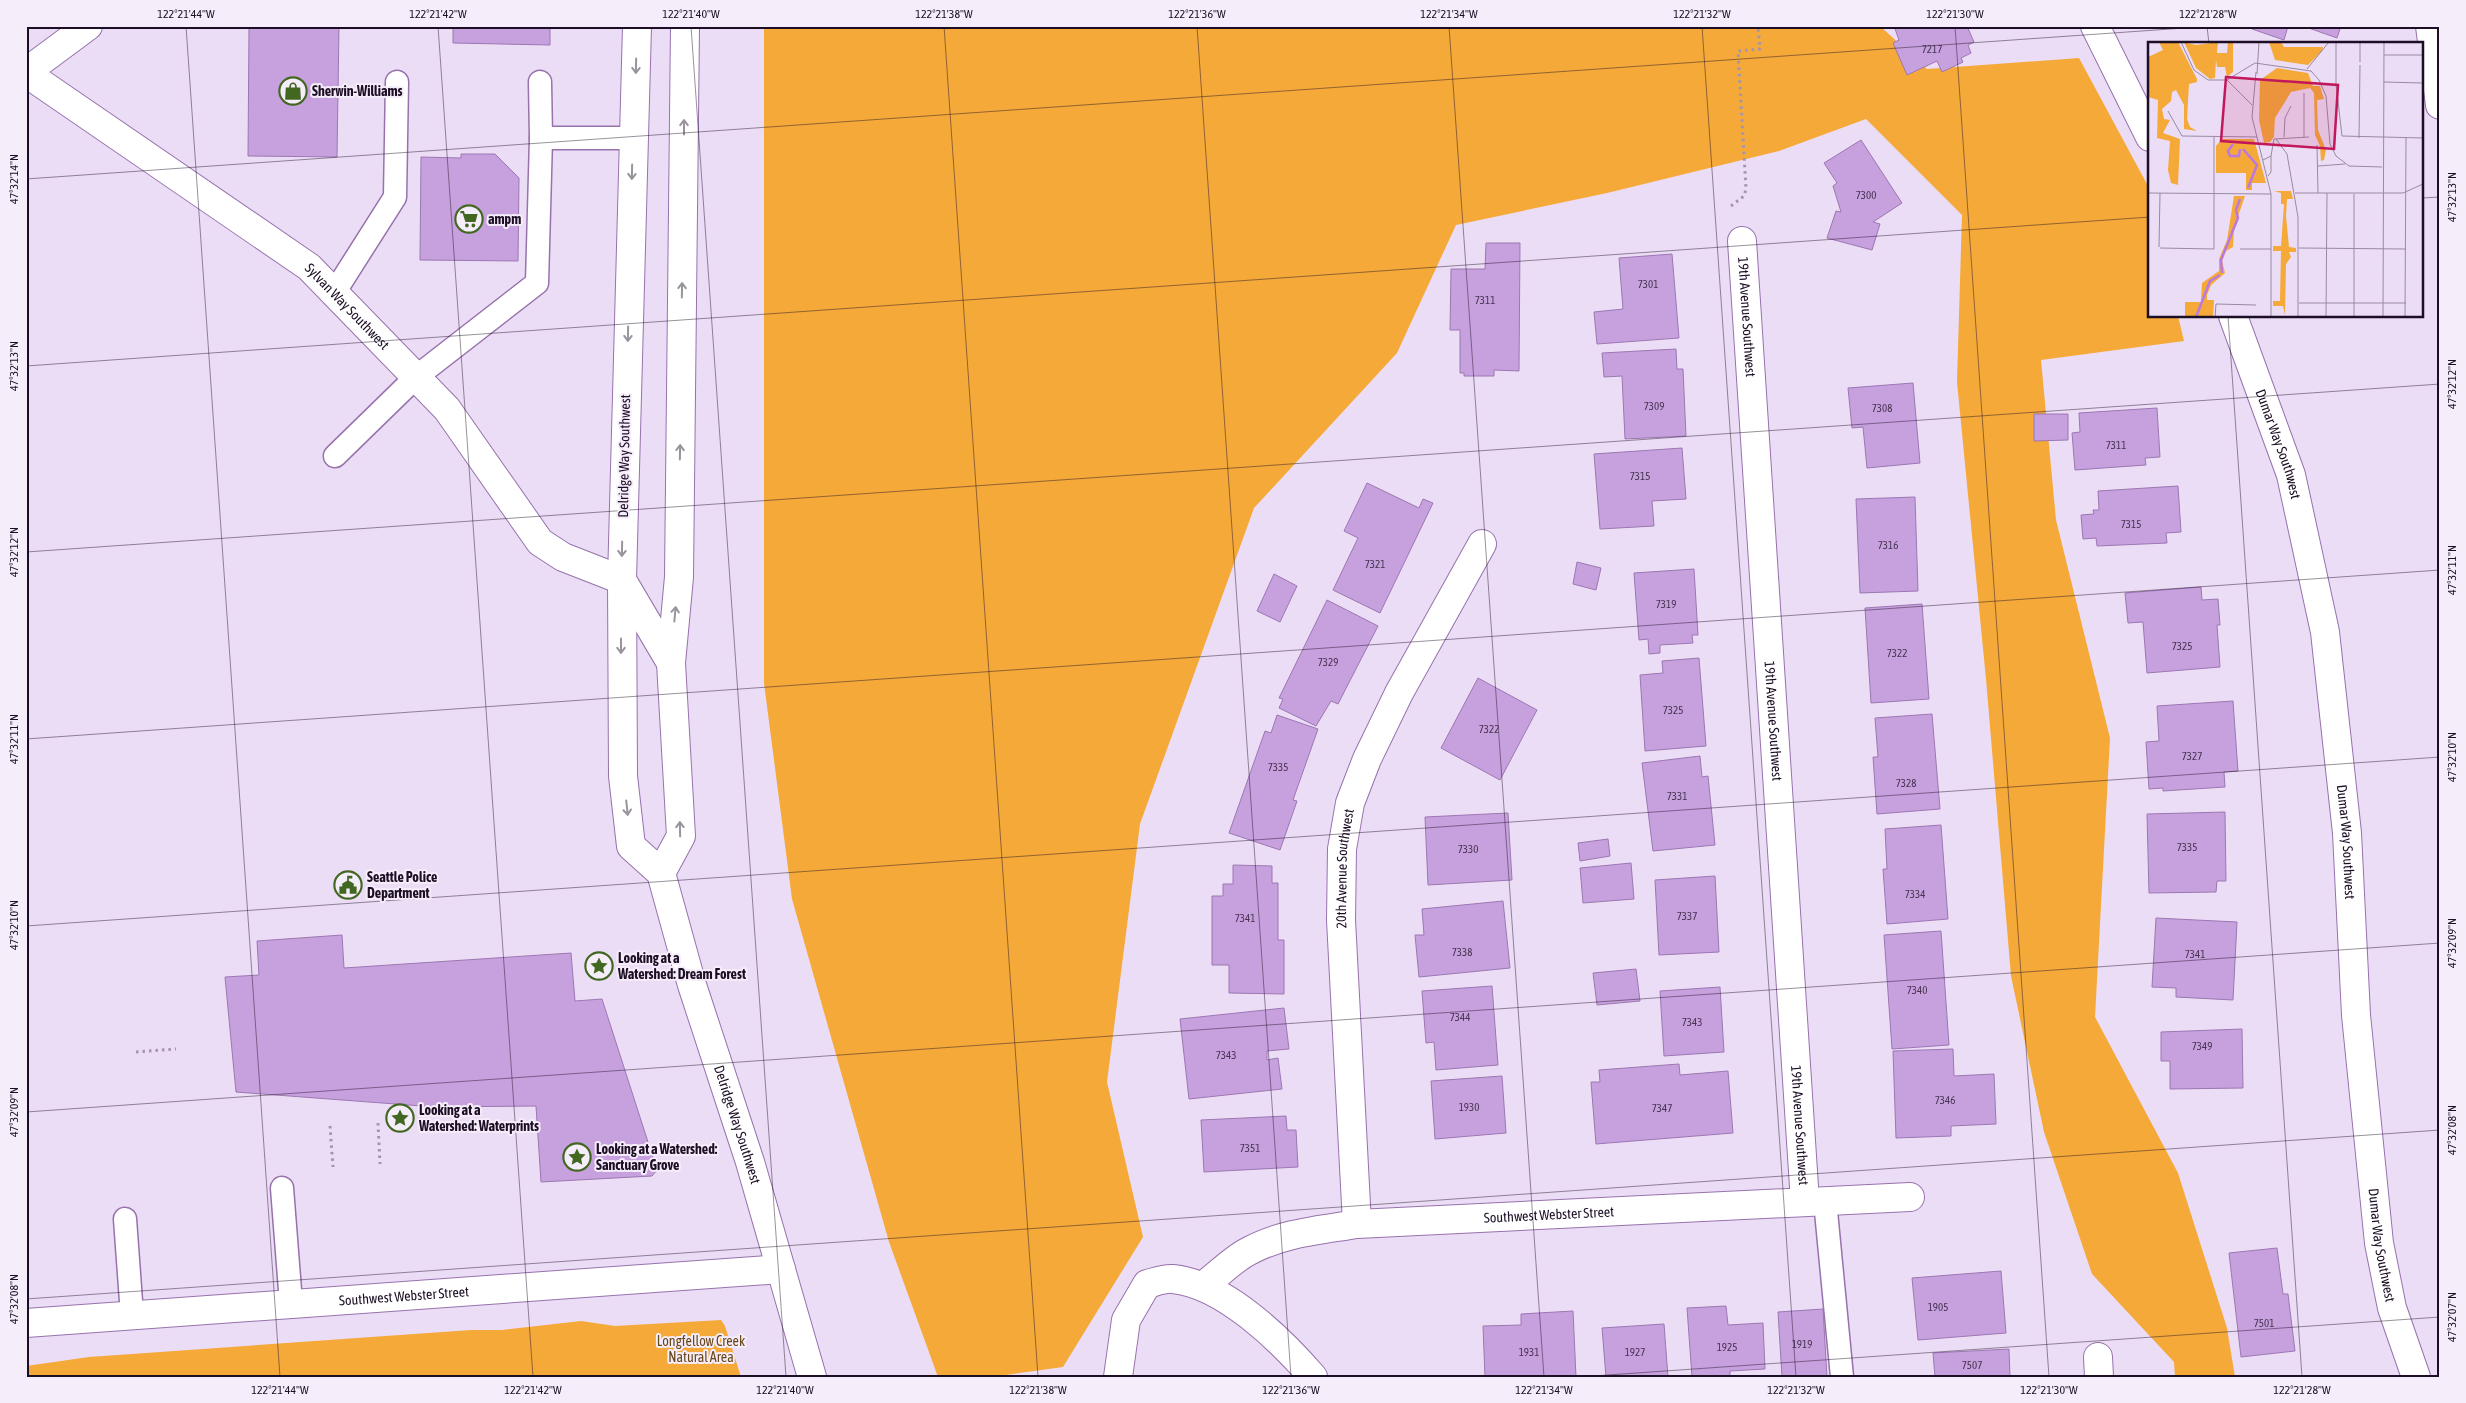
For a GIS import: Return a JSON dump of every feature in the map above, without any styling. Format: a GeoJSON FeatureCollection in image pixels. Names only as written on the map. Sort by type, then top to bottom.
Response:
{"type":"FeatureCollection","features":[{"type":"Feature","properties":{"kind":"street"},"geometry":{"type":"LineString","coordinates":[[26,73],[88,26]]}},
{"type":"Feature","properties":{"kind":"street","name":"Delridge Way Southwest"},"geometry":{"type":"LineString","coordinates":[[637,26],[632,138],[622,580],[623,776],[631,846],[661,872],[692,984],[781,1268],[812,1377]]}},
{"type":"Feature","properties":{"kind":"street"},"geometry":{"type":"LineString","coordinates":[[661,872],[681,836],[671,663],[679,577],[685,26]]}},
{"type":"Feature","properties":{"kind":"street"},"geometry":{"type":"LineString","coordinates":[[2095,26],[2148,133]]}},
{"type":"Feature","properties":{"kind":"street"},"geometry":{"type":"LineString","coordinates":[[2430,26],[2440,105]]}},
{"type":"Feature","properties":{"kind":"street","name":"Sylvan Way Southwest"},"geometry":{"type":"LineString","coordinates":[[26,73],[309,267],[447,409],[540,542],[563,557],[622,580]]}},
{"type":"Feature","properties":{"kind":"street","name":"19th Avenue Southwest"},"geometry":{"type":"LineString","coordinates":[[1742,241],[1815,1201]]}},
{"type":"Feature","properties":{"kind":"street","name":"Dumar Way Southwest"},"geometry":{"type":"LineString","coordinates":[[2234,318],[2291,475],[2325,632],[2347,832],[2356,1015],[2379,1243],[2392,1308],[2416,1377]]}},
{"type":"Feature","properties":{"kind":"street","name":"20th Avenue Southwest"},"geometry":{"type":"LineString","coordinates":[[1357,1224],[1341,920],[1342,849],[1350,803],[1367,759],[1399,693],[1482,544]]}},
{"type":"Feature","properties":{"kind":"street"},"geometry":{"type":"LineString","coordinates":[[622,580],[671,663]]}},
{"type":"Feature","properties":{"kind":"street","name":"Southwest Webster Street"},"geometry":{"type":"LineString","coordinates":[[1203,1286],[1247,1251],[1271,1240],[1357,1224],[1910,1197]]}},
{"type":"Feature","properties":{"kind":"street","name":"Southwest Webster Street"},"geometry":{"type":"LineString","coordinates":[[26,1323],[781,1268]]}},
{"type":"Feature","properties":{"kind":"street"},"geometry":{"type":"LineString","coordinates":[[1118,1377],[1126,1320],[1147,1284],[1172,1279],[1203,1286],[1261,1324],[1313,1377]]}},
{"type":"Feature","properties":{"kind":"lane"},"geometry":{"type":"LineString","coordinates":[[334,293],[395,196],[397,82]]}},
{"type":"Feature","properties":{"kind":"lane"},"geometry":{"type":"LineString","coordinates":[[334,456],[416,377],[537,283],[541,138],[540,82]]}},
{"type":"Feature","properties":{"kind":"lane"},"geometry":{"type":"LineString","coordinates":[[541,138],[632,138]]}},
{"type":"Feature","properties":{"kind":"lane"},"geometry":{"type":"LineString","coordinates":[[282,1188],[290,1304]]}},
{"type":"Feature","properties":{"kind":"lane"},"geometry":{"type":"LineString","coordinates":[[1815,1201],[1842,1377]]}},
{"type":"Feature","properties":{"kind":"lane"},"geometry":{"type":"LineString","coordinates":[[125,1219],[132,1315]]}},
{"type":"Feature","properties":{"kind":"path"},"geometry":{"type":"LineString","coordinates":[[1744,165],[1738,51],[1760,49],[1758,26]]}},
{"type":"Feature","properties":{"kind":"path"},"geometry":{"type":"LineString","coordinates":[[136,1052],[176,1049]]}},
{"type":"Feature","properties":{"kind":"path"},"geometry":{"type":"LineString","coordinates":[[378,1123],[380,1164]]}},
{"type":"Feature","properties":{"kind":"path"},"geometry":{"type":"LineString","coordinates":[[330,1126],[333,1167]]}},
{"type":"Feature","properties":{"kind":"green space"},"geometry":{"type":"Polygon","coordinates":[[[764,26],[1880,26],[1927,69],[2079,58],[2148,186],[2148,318],[2178,318],[2184,341],[2041,360],[2056,520],[2110,738],[2095,1017],[2178,1173],[2227,1328],[2235,1377],[2175,1377],[2174,1362],[2092,1274],[2044,1132],[2011,976],[1986,679],[1957,382],[1962,215],[1866,119],[1779,151],[1607,193],[1456,225],[1397,353],[1254,508],[1140,824],[1107,1082],[1143,1237],[1063,1367],[992,1377],[938,1377],[889,1242],[792,899],[764,683],[764,26]]]}},
{"type":"Feature","properties":{"kind":"green space","name":"Longfellow Creek Natural Area"},"geometry":{"type":"Polygon","coordinates":[[[721,1320],[725,1326],[741,1377],[26,1377],[26,1366],[89,1357],[471,1330],[502,1330],[581,1321],[615,1326],[721,1320]]]}},
{"type":"Feature","properties":{"kind":"building","name":"Sherwin-Williams"},"geometry":{"type":"Polygon","coordinates":[[[249,26],[339,26],[337,157],[248,156],[249,26]]]}},
{"type":"Feature","properties":{"kind":"building"},"geometry":{"type":"Polygon","coordinates":[[[453,26],[550,26],[550,45],[453,43],[453,26]]]}},
{"type":"Feature","properties":{"kind":"building"},"geometry":{"type":"Polygon","coordinates":[[[1894,26],[1967,26],[1974,42],[1968,45],[1971,53],[1961,58],[1963,62],[1942,72],[1937,61],[1907,75],[1893,43],[1899,40],[1894,26]]]}},
{"type":"Feature","properties":{"kind":"building"},"geometry":{"type":"Polygon","coordinates":[[[2253,26],[2288,26],[2284,40],[2252,29],[2253,26]]]}},
{"type":"Feature","properties":{"kind":"building"},"geometry":{"type":"Polygon","coordinates":[[[2303,26],[2341,26],[2337,38],[2303,26]]]}},
{"type":"Feature","properties":{"kind":"building"},"geometry":{"type":"Polygon","coordinates":[[[1861,140],[1902,203],[1873,222],[1880,224],[1872,250],[1827,238],[1836,211],[1841,212],[1833,186],[1837,183],[1824,163],[1861,140]]]}},
{"type":"Feature","properties":{"kind":"building","name":"ampm"},"geometry":{"type":"Polygon","coordinates":[[[461,154],[495,154],[519,178],[518,261],[420,260],[421,157],[461,158],[461,154]]]}},
{"type":"Feature","properties":{"kind":"building"},"geometry":{"type":"Polygon","coordinates":[[[1486,243],[1520,243],[1519,371],[1494,370],[1494,376],[1464,376],[1464,373],[1460,373],[1460,330],[1450,330],[1451,269],[1485,269],[1486,243]]]}},
{"type":"Feature","properties":{"kind":"building"},"geometry":{"type":"Polygon","coordinates":[[[1672,254],[1679,338],[1597,344],[1594,312],[1623,309],[1619,258],[1672,254]]]}},
{"type":"Feature","properties":{"kind":"building"},"geometry":{"type":"Polygon","coordinates":[[[1676,349],[1677,369],[1683,369],[1686,436],[1625,439],[1622,376],[1604,377],[1602,353],[1676,349]]]}},
{"type":"Feature","properties":{"kind":"building"},"geometry":{"type":"Polygon","coordinates":[[[1913,383],[1920,463],[1867,468],[1863,427],[1852,428],[1848,388],[1913,383]]]}},
{"type":"Feature","properties":{"kind":"building"},"geometry":{"type":"Polygon","coordinates":[[[2157,408],[2160,457],[2145,458],[2146,465],[2075,470],[2072,433],[2080,432],[2079,413],[2157,408]]]}},
{"type":"Feature","properties":{"kind":"building"},"geometry":{"type":"Polygon","coordinates":[[[2034,414],[2068,414],[2068,440],[2034,441],[2034,414]]]}},
{"type":"Feature","properties":{"kind":"building"},"geometry":{"type":"Polygon","coordinates":[[[1682,448],[1686,499],[1652,501],[1654,526],[1600,529],[1594,454],[1682,448]]]}},
{"type":"Feature","properties":{"kind":"building"},"geometry":{"type":"Polygon","coordinates":[[[1367,483],[1419,508],[1423,499],[1433,503],[1380,613],[1333,590],[1358,538],[1344,531],[1367,483]]]}},
{"type":"Feature","properties":{"kind":"building"},"geometry":{"type":"Polygon","coordinates":[[[2178,486],[2181,532],[2166,533],[2167,543],[2097,546],[2096,538],[2083,539],[2081,515],[2094,514],[2093,510],[2099,510],[2098,491],[2178,486]]]}},
{"type":"Feature","properties":{"kind":"building"},"geometry":{"type":"Polygon","coordinates":[[[1915,497],[1918,591],[1860,593],[1856,499],[1915,497]]]}},
{"type":"Feature","properties":{"kind":"building"},"geometry":{"type":"Polygon","coordinates":[[[1577,562],[1601,568],[1596,590],[1573,584],[1577,562]]]}},
{"type":"Feature","properties":{"kind":"building"},"geometry":{"type":"Polygon","coordinates":[[[1694,569],[1698,635],[1692,635],[1693,643],[1660,645],[1660,653],[1649,654],[1648,639],[1639,640],[1634,573],[1694,569]]]}},
{"type":"Feature","properties":{"kind":"building"},"geometry":{"type":"Polygon","coordinates":[[[1274,574],[1297,586],[1280,622],[1257,611],[1274,574]]]}},
{"type":"Feature","properties":{"kind":"building"},"geometry":{"type":"Polygon","coordinates":[[[2201,587],[2202,600],[2218,599],[2220,625],[2217,625],[2220,667],[2147,673],[2143,622],[2128,623],[2125,593],[2201,587]]]}},
{"type":"Feature","properties":{"kind":"building"},"geometry":{"type":"Polygon","coordinates":[[[1327,600],[1378,626],[1338,704],[1331,701],[1316,726],[1279,708],[1283,699],[1279,698],[1327,600]]]}},
{"type":"Feature","properties":{"kind":"building"},"geometry":{"type":"Polygon","coordinates":[[[1922,604],[1929,699],[1871,703],[1865,608],[1922,604]]]}},
{"type":"Feature","properties":{"kind":"building"},"geometry":{"type":"Polygon","coordinates":[[[1699,658],[1706,746],[1645,751],[1640,675],[1663,673],[1662,661],[1699,658]]]}},
{"type":"Feature","properties":{"kind":"building"},"geometry":{"type":"Polygon","coordinates":[[[1478,678],[1537,710],[1500,780],[1441,748],[1478,678]]]}},
{"type":"Feature","properties":{"kind":"building"},"geometry":{"type":"Polygon","coordinates":[[[2233,701],[2238,771],[2224,772],[2225,787],[2163,791],[2163,788],[2149,789],[2146,742],[2159,741],[2157,706],[2233,701]]]}},
{"type":"Feature","properties":{"kind":"building"},"geometry":{"type":"Polygon","coordinates":[[[1932,714],[1940,809],[1877,814],[1873,757],[1878,757],[1875,718],[1932,714]]]}},
{"type":"Feature","properties":{"kind":"building"},"geometry":{"type":"Polygon","coordinates":[[[1277,715],[1318,729],[1293,800],[1297,801],[1280,850],[1229,833],[1265,731],[1271,733],[1277,715]]]}},
{"type":"Feature","properties":{"kind":"building"},"geometry":{"type":"Polygon","coordinates":[[[1700,756],[1702,777],[1708,776],[1715,845],[1653,851],[1642,763],[1700,756]]]}},
{"type":"Feature","properties":{"kind":"building"},"geometry":{"type":"Polygon","coordinates":[[[2225,812],[2226,881],[2217,881],[2216,892],[2149,893],[2147,814],[2225,812]]]}},
{"type":"Feature","properties":{"kind":"building"},"geometry":{"type":"Polygon","coordinates":[[[1508,813],[1512,880],[1428,885],[1425,817],[1508,813]]]}},
{"type":"Feature","properties":{"kind":"building"},"geometry":{"type":"Polygon","coordinates":[[[1941,825],[1948,919],[1887,924],[1883,869],[1887,869],[1885,829],[1941,825]]]}},
{"type":"Feature","properties":{"kind":"building"},"geometry":{"type":"Polygon","coordinates":[[[1608,839],[1610,856],[1580,861],[1578,843],[1608,839]]]}},
{"type":"Feature","properties":{"kind":"building"},"geometry":{"type":"Polygon","coordinates":[[[1631,863],[1634,899],[1583,903],[1580,868],[1631,863]]]}},
{"type":"Feature","properties":{"kind":"building"},"geometry":{"type":"Polygon","coordinates":[[[1233,865],[1272,866],[1272,883],[1278,883],[1278,940],[1284,940],[1284,994],[1229,993],[1229,965],[1212,965],[1212,896],[1223,896],[1223,884],[1233,884],[1233,865]]]}},
{"type":"Feature","properties":{"kind":"building"},"geometry":{"type":"Polygon","coordinates":[[[1715,876],[1719,952],[1659,955],[1655,880],[1715,876]]]}},
{"type":"Feature","properties":{"kind":"building"},"geometry":{"type":"Polygon","coordinates":[[[1503,901],[1510,968],[1419,977],[1415,935],[1424,935],[1422,909],[1503,901]]]}},
{"type":"Feature","properties":{"kind":"building"},"geometry":{"type":"Polygon","coordinates":[[[2156,918],[2237,922],[2233,1000],[2176,997],[2176,988],[2152,987],[2156,918]]]}},
{"type":"Feature","properties":{"kind":"building"},"geometry":{"type":"Polygon","coordinates":[[[1941,931],[1949,1045],[1892,1049],[1884,935],[1941,931]]]}},
{"type":"Feature","properties":{"kind":"building"},"geometry":{"type":"Polygon","coordinates":[[[342,935],[344,968],[571,953],[575,1001],[602,999],[657,1170],[652,1176],[541,1182],[536,1106],[435,1107],[236,1092],[225,977],[259,975],[257,941],[342,935]]]}},
{"type":"Feature","properties":{"kind":"building"},"geometry":{"type":"Polygon","coordinates":[[[1636,969],[1640,1001],[1597,1005],[1593,973],[1636,969]]]}},
{"type":"Feature","properties":{"kind":"building"},"geometry":{"type":"Polygon","coordinates":[[[1492,986],[1498,1065],[1436,1070],[1434,1042],[1426,1043],[1422,991],[1492,986]]]}},
{"type":"Feature","properties":{"kind":"building"},"geometry":{"type":"Polygon","coordinates":[[[1720,987],[1724,1052],[1664,1056],[1660,991],[1720,987]]]}},
{"type":"Feature","properties":{"kind":"building"},"geometry":{"type":"Polygon","coordinates":[[[1284,1008],[1289,1049],[1267,1051],[1267,1060],[1278,1058],[1282,1089],[1189,1099],[1180,1019],[1284,1008]]]}},
{"type":"Feature","properties":{"kind":"building"},"geometry":{"type":"Polygon","coordinates":[[[2242,1029],[2243,1088],[2170,1089],[2170,1061],[2161,1061],[2161,1032],[2242,1029]]]}},
{"type":"Feature","properties":{"kind":"building"},"geometry":{"type":"Polygon","coordinates":[[[1953,1049],[1954,1076],[1994,1074],[1996,1124],[1951,1126],[1951,1136],[1896,1138],[1893,1051],[1953,1049]]]}},
{"type":"Feature","properties":{"kind":"building"},"geometry":{"type":"Polygon","coordinates":[[[1679,1064],[1680,1075],[1728,1071],[1733,1133],[1596,1144],[1591,1082],[1600,1082],[1599,1070],[1679,1064]]]}},
{"type":"Feature","properties":{"kind":"building"},"geometry":{"type":"Polygon","coordinates":[[[1502,1076],[1506,1133],[1435,1139],[1431,1081],[1502,1076]]]}},
{"type":"Feature","properties":{"kind":"building"},"geometry":{"type":"Polygon","coordinates":[[[1286,1116],[1287,1130],[1296,1130],[1298,1167],[1204,1172],[1201,1120],[1286,1116]]]}},
{"type":"Feature","properties":{"kind":"building"},"geometry":{"type":"Polygon","coordinates":[[[2277,1248],[2283,1294],[2288,1294],[2295,1351],[2241,1357],[2229,1253],[2277,1248]]]}},
{"type":"Feature","properties":{"kind":"building"},"geometry":{"type":"Polygon","coordinates":[[[2001,1271],[2006,1333],[1918,1340],[1912,1278],[2001,1271]]]}},
{"type":"Feature","properties":{"kind":"building"},"geometry":{"type":"Polygon","coordinates":[[[1726,1306],[1728,1325],[1763,1323],[1765,1369],[1730,1371],[1730,1377],[1692,1377],[1687,1308],[1726,1306]]]}},
{"type":"Feature","properties":{"kind":"building"},"geometry":{"type":"Polygon","coordinates":[[[1823,1309],[1827,1377],[1782,1377],[1778,1312],[1823,1309]]]}},
{"type":"Feature","properties":{"kind":"building"},"geometry":{"type":"Polygon","coordinates":[[[1573,1311],[1576,1377],[1485,1377],[1483,1326],[1521,1325],[1521,1314],[1573,1311]]]}},
{"type":"Feature","properties":{"kind":"building"},"geometry":{"type":"Polygon","coordinates":[[[1664,1324],[1668,1377],[1606,1377],[1602,1328],[1664,1324]]]}},
{"type":"Feature","properties":{"kind":"building"},"geometry":{"type":"Polygon","coordinates":[[[2009,1349],[2010,1377],[1935,1377],[1933,1353],[2009,1349]]]}},
{"type":"Feature","properties":{"kind":"place","name":"Sherwin-Williams"},"geometry":{"type":"Point","coordinates":[293,91]}},
{"type":"Feature","properties":{"kind":"place","name":"ampm"},"geometry":{"type":"Point","coordinates":[469,219]}},
{"type":"Feature","properties":{"kind":"place","name":"Seattle Police Department"},"geometry":{"type":"Point","coordinates":[348,885]}},
{"type":"Feature","properties":{"kind":"place","name":"Looking at a Watershed: Dream Forest"},"geometry":{"type":"Point","coordinates":[599,966]}},
{"type":"Feature","properties":{"kind":"place","name":"Looking at a Watershed: Waterprints"},"geometry":{"type":"Point","coordinates":[400,1118]}},
{"type":"Feature","properties":{"kind":"place","name":"Looking at a Watershed: Sanctuary Grove"},"geometry":{"type":"Point","coordinates":[577,1157]}}]}
